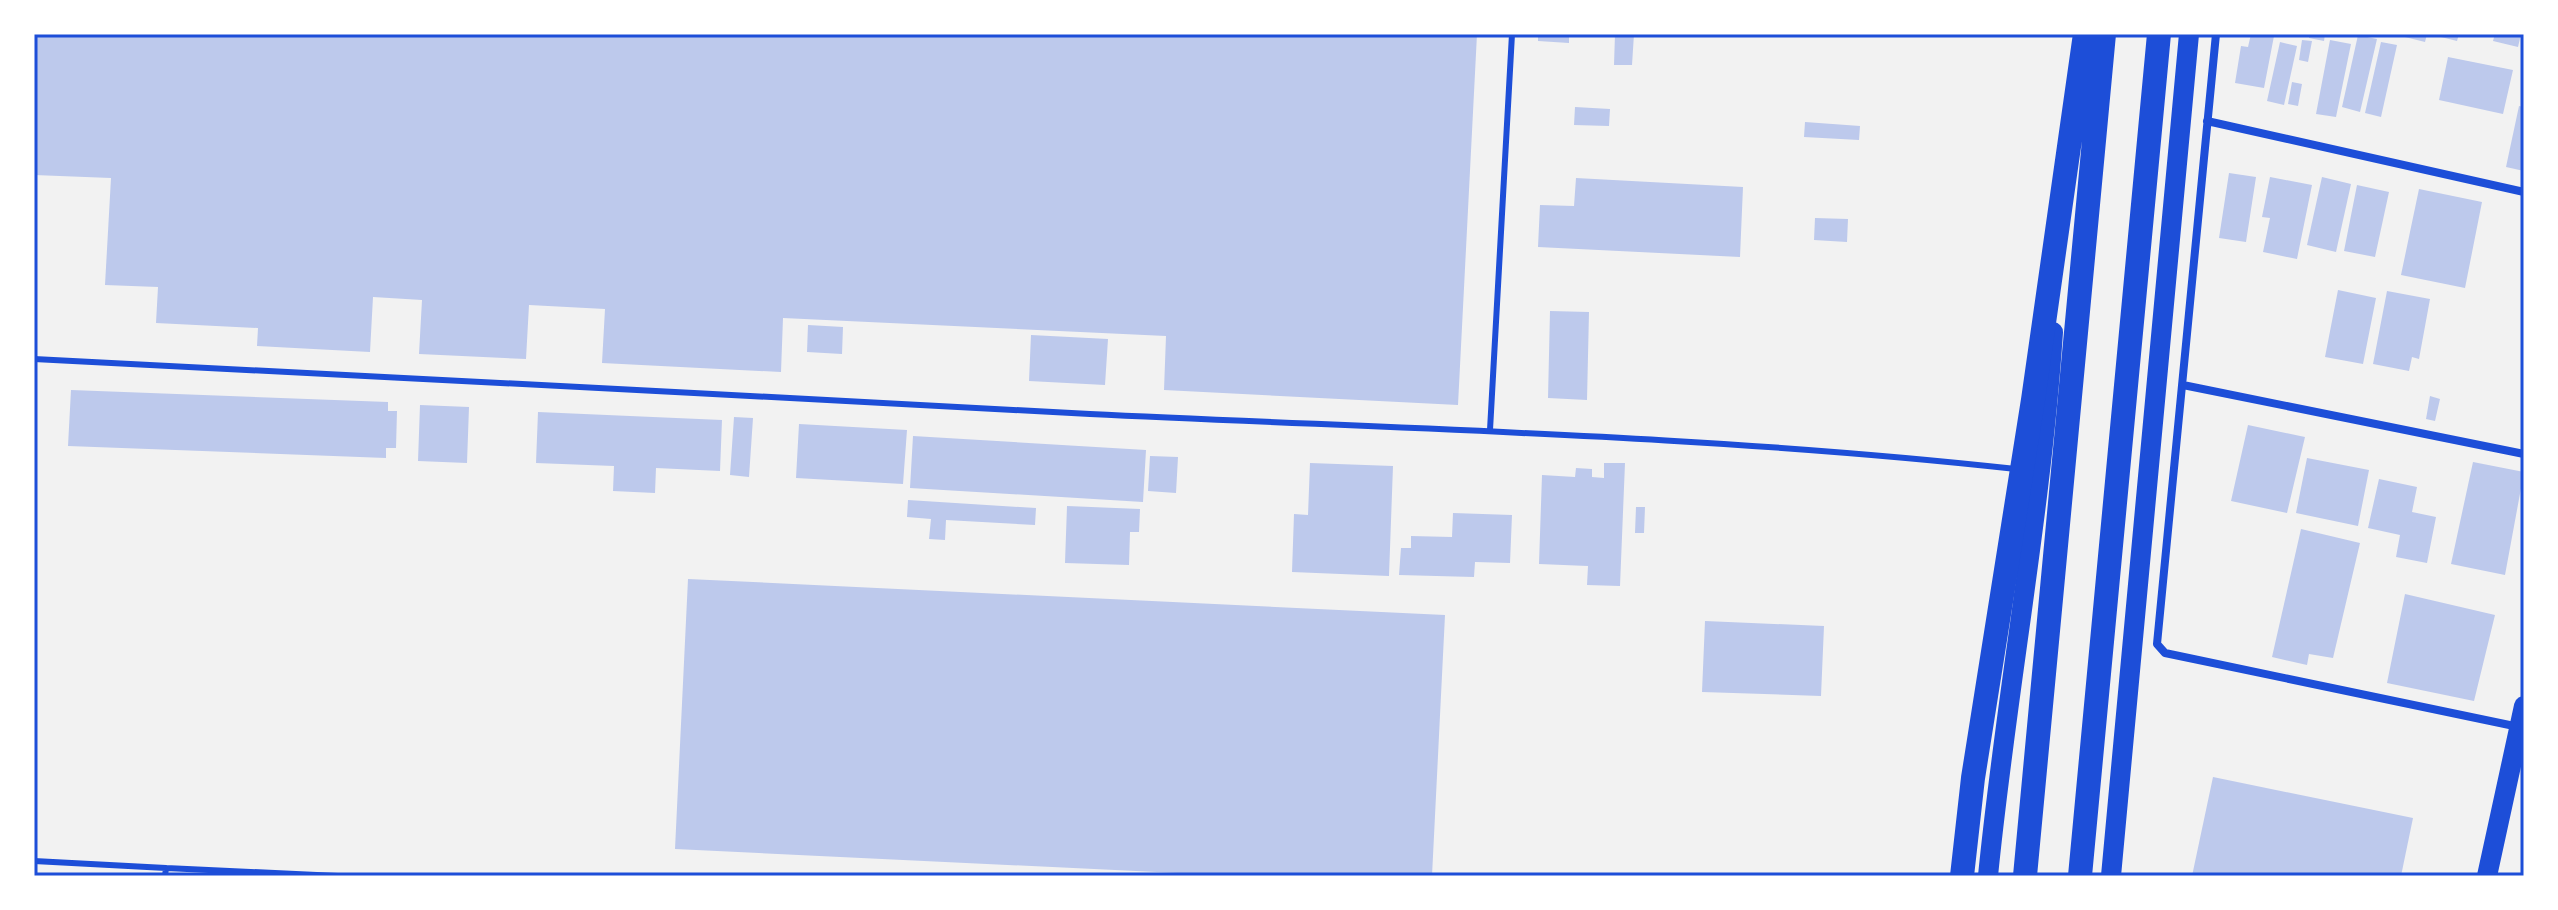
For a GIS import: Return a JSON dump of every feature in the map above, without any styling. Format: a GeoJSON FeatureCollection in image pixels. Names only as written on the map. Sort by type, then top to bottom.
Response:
{"type":"FeatureCollection","features":[{"type":"Feature","properties":{"kind":"highway"},"geometry":{"type":"LineString","coordinates":[[1962,876],[1973,778],[2033,400],[2085,34]]}},
{"type":"Feature","properties":{"kind":"highway"},"geometry":{"type":"LineString","coordinates":[[2025,876],[2104,34]]}},
{"type":"Feature","properties":{"kind":"highway"},"geometry":{"type":"LineString","coordinates":[[2080,876],[2159,34]]}},
{"type":"Feature","properties":{"kind":"main road"},"geometry":{"type":"LineString","coordinates":[[1988,876],[1999,768],[2048,413],[2073,34]]}},
{"type":"Feature","properties":{"kind":"main road"},"geometry":{"type":"LineString","coordinates":[[2111,876],[2189,34]]}},
{"type":"Feature","properties":{"kind":"main road"},"geometry":{"type":"LineString","coordinates":[[2487,876],[2524,706]]}},
{"type":"Feature","properties":{"kind":"street"},"geometry":{"type":"LineString","coordinates":[[2216,34],[2157,644],[2165,653],[2519,727]]}},
{"type":"Feature","properties":{"kind":"street"},"geometry":{"type":"LineString","coordinates":[[2207,121],[2524,192]]}},
{"type":"Feature","properties":{"kind":"street"},"geometry":{"type":"LineString","coordinates":[[2183,385],[2524,454]]}},
{"type":"Feature","properties":{"kind":"lane"},"geometry":{"type":"LineString","coordinates":[[1490,430],[1512,34]]}},
{"type":"Feature","properties":{"kind":"lane"},"geometry":{"type":"LineString","coordinates":[[34,359],[493,380],[1092,414],[1490,430],[1880,454],[2040,472]]}},
{"type":"Feature","properties":{"kind":"lane"},"geometry":{"type":"LineString","coordinates":[[34,861],[338,876]]}},
{"type":"Feature","properties":{"kind":"lane"},"geometry":{"type":"LineString","coordinates":[[165,876],[166,868]]}},
{"type":"Feature","properties":{"kind":"building"},"geometry":{"type":"Polygon","coordinates":[[[34,34],[1477,34],[1458,405],[1164,390],[1166,336],[783,318],[781,372],[602,363],[605,309],[529,305],[526,359],[419,354],[422,300],[373,297],[370,352],[257,346],[258,328],[156,323],[158,287],[105,285],[111,178],[34,175],[34,34]]]}},
{"type":"Feature","properties":{"kind":"building"},"geometry":{"type":"Polygon","coordinates":[[[1538,34],[1569,34],[1569,43],[1538,41],[1538,34]]]}},
{"type":"Feature","properties":{"kind":"building"},"geometry":{"type":"Polygon","coordinates":[[[1615,34],[1634,34],[1632,65],[1614,65],[1615,34]]]}},
{"type":"Feature","properties":{"kind":"building"},"geometry":{"type":"Polygon","coordinates":[[[2251,34],[2274,36],[2264,88],[2235,83],[2241,46],[2248,47],[2251,34]]]}},
{"type":"Feature","properties":{"kind":"building"},"geometry":{"type":"Polygon","coordinates":[[[2309,34],[2325,34],[2324,41],[2309,38],[2309,34]]]}},
{"type":"Feature","properties":{"kind":"building"},"geometry":{"type":"Polygon","coordinates":[[[2393,34],[2427,34],[2425,42],[2393,34]]]}},
{"type":"Feature","properties":{"kind":"building"},"geometry":{"type":"Polygon","coordinates":[[[2429,34],[2459,34],[2457,41],[2429,34]]]}},
{"type":"Feature","properties":{"kind":"building"},"geometry":{"type":"Polygon","coordinates":[[[2495,34],[2521,34],[2518,47],[2493,41],[2495,34]]]}},
{"type":"Feature","properties":{"kind":"building"},"geometry":{"type":"Polygon","coordinates":[[[2358,35],[2377,39],[2360,112],[2342,107],[2358,35]]]}},
{"type":"Feature","properties":{"kind":"building"},"geometry":{"type":"Polygon","coordinates":[[[2302,40],[2312,41],[2308,62],[2299,60],[2302,40]]]}},
{"type":"Feature","properties":{"kind":"building"},"geometry":{"type":"Polygon","coordinates":[[[2330,40],[2351,44],[2336,117],[2316,114],[2330,40]]]}},
{"type":"Feature","properties":{"kind":"building"},"geometry":{"type":"Polygon","coordinates":[[[2280,42],[2297,46],[2284,105],[2267,101],[2280,42]]]}},
{"type":"Feature","properties":{"kind":"building"},"geometry":{"type":"Polygon","coordinates":[[[2381,42],[2397,45],[2381,117],[2365,113],[2381,42]]]}},
{"type":"Feature","properties":{"kind":"building"},"geometry":{"type":"Polygon","coordinates":[[[2448,57],[2513,70],[2503,114],[2439,100],[2448,57]]]}},
{"type":"Feature","properties":{"kind":"building"},"geometry":{"type":"Polygon","coordinates":[[[2292,82],[2302,84],[2298,106],[2288,104],[2292,82]]]}},
{"type":"Feature","properties":{"kind":"building"},"geometry":{"type":"Polygon","coordinates":[[[2519,106],[2524,107],[2524,171],[2506,167],[2519,106]]]}},
{"type":"Feature","properties":{"kind":"building"},"geometry":{"type":"Polygon","coordinates":[[[1575,107],[1610,109],[1609,126],[1574,125],[1575,107]]]}},
{"type":"Feature","properties":{"kind":"building"},"geometry":{"type":"Polygon","coordinates":[[[1805,122],[1860,126],[1859,140],[1804,137],[1805,122]]]}},
{"type":"Feature","properties":{"kind":"building"},"geometry":{"type":"Polygon","coordinates":[[[2229,173],[2256,177],[2246,242],[2219,238],[2229,173]]]}},
{"type":"Feature","properties":{"kind":"building"},"geometry":{"type":"Polygon","coordinates":[[[2270,177],[2312,185],[2297,259],[2263,252],[2270,218],[2262,217],[2270,177]]]}},
{"type":"Feature","properties":{"kind":"building"},"geometry":{"type":"Polygon","coordinates":[[[2322,177],[2351,184],[2336,252],[2307,245],[2322,177]]]}},
{"type":"Feature","properties":{"kind":"building"},"geometry":{"type":"Polygon","coordinates":[[[1576,178],[1743,187],[1740,257],[1538,247],[1540,205],[1574,206],[1576,178]]]}},
{"type":"Feature","properties":{"kind":"building"},"geometry":{"type":"Polygon","coordinates":[[[2357,185],[2389,192],[2375,257],[2344,251],[2357,185]]]}},
{"type":"Feature","properties":{"kind":"building"},"geometry":{"type":"Polygon","coordinates":[[[2419,189],[2482,202],[2465,288],[2401,275],[2419,189]]]}},
{"type":"Feature","properties":{"kind":"building"},"geometry":{"type":"Polygon","coordinates":[[[1815,218],[1848,219],[1847,242],[1814,240],[1815,218]]]}},
{"type":"Feature","properties":{"kind":"building"},"geometry":{"type":"Polygon","coordinates":[[[2338,290],[2376,298],[2363,364],[2325,357],[2338,290]]]}},
{"type":"Feature","properties":{"kind":"building"},"geometry":{"type":"Polygon","coordinates":[[[2387,291],[2430,299],[2419,359],[2412,357],[2409,371],[2373,364],[2387,291]]]}},
{"type":"Feature","properties":{"kind":"building"},"geometry":{"type":"Polygon","coordinates":[[[1550,311],[1589,312],[1587,400],[1548,398],[1550,311]]]}},
{"type":"Feature","properties":{"kind":"building"},"geometry":{"type":"Polygon","coordinates":[[[808,325],[843,327],[842,354],[807,352],[808,325]]]}},
{"type":"Feature","properties":{"kind":"building"},"geometry":{"type":"Polygon","coordinates":[[[1031,335],[1108,339],[1105,385],[1029,381],[1031,335]]]}},
{"type":"Feature","properties":{"kind":"building"},"geometry":{"type":"Polygon","coordinates":[[[71,390],[388,402],[388,411],[397,411],[396,448],[386,448],[386,458],[68,446],[71,390]]]}},
{"type":"Feature","properties":{"kind":"building"},"geometry":{"type":"Polygon","coordinates":[[[2430,396],[2440,399],[2435,421],[2426,419],[2430,396]]]}},
{"type":"Feature","properties":{"kind":"building"},"geometry":{"type":"Polygon","coordinates":[[[420,405],[469,407],[467,463],[418,461],[420,405]]]}},
{"type":"Feature","properties":{"kind":"building"},"geometry":{"type":"Polygon","coordinates":[[[538,412],[722,420],[720,471],[656,468],[655,493],[613,491],[614,466],[536,463],[538,412]]]}},
{"type":"Feature","properties":{"kind":"building"},"geometry":{"type":"Polygon","coordinates":[[[734,417],[753,418],[749,477],[730,475],[734,417]]]}},
{"type":"Feature","properties":{"kind":"building"},"geometry":{"type":"Polygon","coordinates":[[[799,424],[907,430],[903,484],[796,478],[799,424]]]}},
{"type":"Feature","properties":{"kind":"building"},"geometry":{"type":"Polygon","coordinates":[[[2248,425],[2305,437],[2287,513],[2231,501],[2248,425]]]}},
{"type":"Feature","properties":{"kind":"building"},"geometry":{"type":"Polygon","coordinates":[[[913,436],[1146,450],[1143,502],[910,488],[913,436]]]}},
{"type":"Feature","properties":{"kind":"building"},"geometry":{"type":"Polygon","coordinates":[[[1150,456],[1178,457],[1176,493],[1148,491],[1150,456]]]}},
{"type":"Feature","properties":{"kind":"building"},"geometry":{"type":"Polygon","coordinates":[[[2307,458],[2369,470],[2358,526],[2296,513],[2307,458]]]}},
{"type":"Feature","properties":{"kind":"building"},"geometry":{"type":"Polygon","coordinates":[[[2473,462],[2524,472],[2505,575],[2451,564],[2473,462]]]}},
{"type":"Feature","properties":{"kind":"building"},"geometry":{"type":"Polygon","coordinates":[[[1310,463],[1393,466],[1389,576],[1292,572],[1294,514],[1308,515],[1310,463]]]}},
{"type":"Feature","properties":{"kind":"building"},"geometry":{"type":"Polygon","coordinates":[[[1604,463],[1625,463],[1620,586],[1587,585],[1588,566],[1539,564],[1542,475],[1575,477],[1576,468],[1592,469],[1592,477],[1604,478],[1604,463]]]}},
{"type":"Feature","properties":{"kind":"building"},"geometry":{"type":"Polygon","coordinates":[[[2379,479],[2417,487],[2412,512],[2436,517],[2427,563],[2396,557],[2400,535],[2368,528],[2379,479]]]}},
{"type":"Feature","properties":{"kind":"building"},"geometry":{"type":"Polygon","coordinates":[[[908,500],[1036,508],[1035,525],[946,520],[945,540],[929,539],[931,519],[907,517],[908,500]]]}},
{"type":"Feature","properties":{"kind":"building"},"geometry":{"type":"Polygon","coordinates":[[[1067,506],[1140,509],[1139,532],[1130,532],[1129,565],[1065,563],[1067,506]]]}},
{"type":"Feature","properties":{"kind":"building"},"geometry":{"type":"Polygon","coordinates":[[[1636,507],[1645,507],[1644,533],[1635,533],[1636,507]]]}},
{"type":"Feature","properties":{"kind":"building"},"geometry":{"type":"Polygon","coordinates":[[[1453,513],[1512,515],[1510,563],[1475,562],[1474,577],[1399,575],[1401,548],[1411,548],[1411,536],[1452,537],[1453,513]]]}},
{"type":"Feature","properties":{"kind":"building"},"geometry":{"type":"Polygon","coordinates":[[[2301,529],[2360,543],[2333,658],[2309,654],[2307,665],[2272,657],[2301,529]]]}},
{"type":"Feature","properties":{"kind":"building"},"geometry":{"type":"Polygon","coordinates":[[[688,579],[1445,615],[1432,876],[1240,876],[675,849],[688,579]]]}},
{"type":"Feature","properties":{"kind":"building"},"geometry":{"type":"Polygon","coordinates":[[[2405,594],[2495,615],[2474,701],[2387,683],[2405,594]]]}},
{"type":"Feature","properties":{"kind":"building"},"geometry":{"type":"Polygon","coordinates":[[[1705,621],[1824,626],[1821,696],[1702,692],[1705,621]]]}},
{"type":"Feature","properties":{"kind":"building"},"geometry":{"type":"Polygon","coordinates":[[[2213,777],[2413,818],[2401,876],[2192,876],[2213,777]]]}}]}
